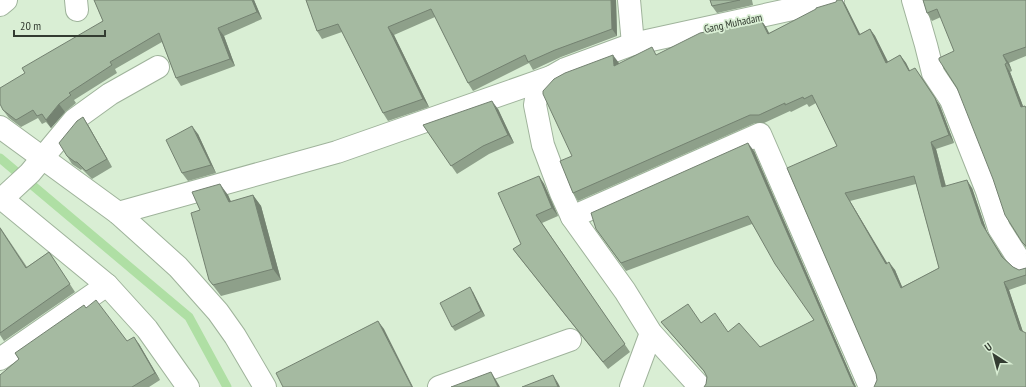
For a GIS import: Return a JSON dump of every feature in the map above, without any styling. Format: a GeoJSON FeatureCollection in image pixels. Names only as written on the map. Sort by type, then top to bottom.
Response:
{"type":"FeatureCollection","features":[{"type":"Feature","properties":{"kind":"street"},"geometry":{"type":"LineString","coordinates":[[0,5],[6,0]]}},
{"type":"Feature","properties":{"kind":"street"},"geometry":{"type":"LineString","coordinates":[[628,0],[633,44]]}},
{"type":"Feature","properties":{"kind":"street","name":"Gang Muhadam"},"geometry":{"type":"LineString","coordinates":[[118,213],[336,152],[551,76],[565,69],[633,44],[833,0]]}},
{"type":"Feature","properties":{"kind":"street"},"geometry":{"type":"LineString","coordinates":[[913,0],[933,73],[951,100],[970,147],[999,228],[1018,258],[1026,265]]}},
{"type":"Feature","properties":{"kind":"street"},"geometry":{"type":"LineString","coordinates":[[158,67],[110,94],[74,120],[37,165],[6,195],[107,285],[147,328],[188,387]]}},
{"type":"Feature","properties":{"kind":"street"},"geometry":{"type":"LineString","coordinates":[[551,76],[537,94],[535,106],[543,145],[572,217],[625,292],[651,333],[700,387]]}},
{"type":"Feature","properties":{"kind":"street"},"geometry":{"type":"LineString","coordinates":[[0,127],[37,165],[118,213],[178,267],[218,312],[235,336],[265,387]]}},
{"type":"Feature","properties":{"kind":"street"},"geometry":{"type":"LineString","coordinates":[[572,217],[760,134],[870,387]]}},
{"type":"Feature","properties":{"kind":"street"},"geometry":{"type":"LineString","coordinates":[[0,359],[107,285]]}},
{"type":"Feature","properties":{"kind":"street"},"geometry":{"type":"LineString","coordinates":[[631,387],[651,333]]}},
{"type":"Feature","properties":{"kind":"street"},"geometry":{"type":"LineString","coordinates":[[439,387],[570,340]]}},
{"type":"Feature","properties":{"kind":"building"},"geometry":{"type":"Polygon","coordinates":[[[94,0],[252,0],[257,12],[218,28],[230,59],[176,78],[159,33],[110,62],[112,65],[69,93],[71,95],[59,104],[46,120],[42,114],[37,116],[33,110],[16,120],[3,110],[0,104],[0,88],[25,73],[22,68],[103,21],[94,0]]]}},
{"type":"Feature","properties":{"kind":"building"},"geometry":{"type":"Polygon","coordinates":[[[306,0],[611,0],[612,29],[555,50],[528,62],[525,55],[468,83],[431,9],[388,27],[423,99],[383,113],[338,24],[317,31],[306,0]]]}},
{"type":"Feature","properties":{"kind":"building"},"geometry":{"type":"Polygon","coordinates":[[[710,0],[740,0],[712,6],[710,0]]]}},
{"type":"Feature","properties":{"kind":"building"},"geometry":{"type":"Polygon","coordinates":[[[837,0],[842,0],[859,35],[870,29],[886,63],[900,55],[909,71],[915,68],[935,98],[949,135],[931,142],[942,187],[967,180],[982,224],[1002,257],[1013,267],[1019,270],[1026,268],[1026,275],[1004,282],[1020,330],[1026,333],[1026,387],[874,387],[877,380],[876,374],[787,168],[837,146],[812,95],[804,99],[803,97],[785,105],[785,103],[759,115],[750,115],[573,193],[560,161],[572,156],[543,94],[543,91],[554,79],[565,73],[613,55],[614,66],[652,47],[656,55],[700,33],[761,20],[768,34],[816,8],[836,2],[837,0]],[[914,176],[845,193],[886,264],[889,262],[901,288],[939,268],[914,176]]]}},
{"type":"Feature","properties":{"kind":"building"},"geometry":{"type":"Polygon","coordinates":[[[923,0],[1026,0],[1026,47],[1003,55],[1021,107],[1025,106],[1026,108],[1026,246],[1005,215],[993,179],[957,88],[939,60],[939,58],[954,51],[937,9],[927,13],[923,0]]]}},
{"type":"Feature","properties":{"kind":"building"},"geometry":{"type":"Polygon","coordinates":[[[492,101],[508,135],[483,146],[451,166],[423,125],[492,101]]]}},
{"type":"Feature","properties":{"kind":"building"},"geometry":{"type":"Polygon","coordinates":[[[83,117],[107,159],[86,171],[77,162],[67,156],[59,143],[77,121],[83,117]]]}},
{"type":"Feature","properties":{"kind":"building"},"geometry":{"type":"Polygon","coordinates":[[[192,126],[211,165],[182,173],[166,140],[192,126]]]}},
{"type":"Feature","properties":{"kind":"building"},"geometry":{"type":"Polygon","coordinates":[[[748,143],[855,387],[704,387],[707,377],[704,371],[661,322],[688,304],[701,323],[715,313],[728,332],[739,323],[760,347],[814,320],[775,264],[748,216],[621,263],[596,229],[591,213],[748,143]]]}},
{"type":"Feature","properties":{"kind":"building"},"geometry":{"type":"Polygon","coordinates":[[[539,176],[552,208],[536,215],[625,344],[603,362],[513,249],[521,244],[498,193],[539,176]]]}},
{"type":"Feature","properties":{"kind":"building"},"geometry":{"type":"Polygon","coordinates":[[[220,184],[229,202],[253,195],[273,269],[213,285],[209,280],[191,213],[200,210],[192,192],[220,184]]]}},
{"type":"Feature","properties":{"kind":"building"},"geometry":{"type":"Polygon","coordinates":[[[0,228],[26,268],[49,252],[70,284],[0,333],[0,228]]]}},
{"type":"Feature","properties":{"kind":"building"},"geometry":{"type":"Polygon","coordinates":[[[470,287],[481,311],[452,327],[440,303],[470,287]]]}},
{"type":"Feature","properties":{"kind":"building"},"geometry":{"type":"Polygon","coordinates":[[[96,300],[127,341],[134,337],[155,373],[132,387],[0,387],[0,375],[19,359],[15,353],[84,305],[86,308],[96,300]]]}},
{"type":"Feature","properties":{"kind":"building"},"geometry":{"type":"Polygon","coordinates":[[[378,321],[412,387],[283,387],[276,373],[378,321]]]}},
{"type":"Feature","properties":{"kind":"building"},"geometry":{"type":"Polygon","coordinates":[[[491,372],[498,387],[451,387],[491,372]]]}},
{"type":"Feature","properties":{"kind":"building"},"geometry":{"type":"Polygon","coordinates":[[[553,375],[558,387],[522,387],[553,375]]]}},
{"type":"Feature","properties":{"kind":"waterway"},"geometry":{"type":"LineString","coordinates":[[0,158],[189,317],[227,387]]}}]}
